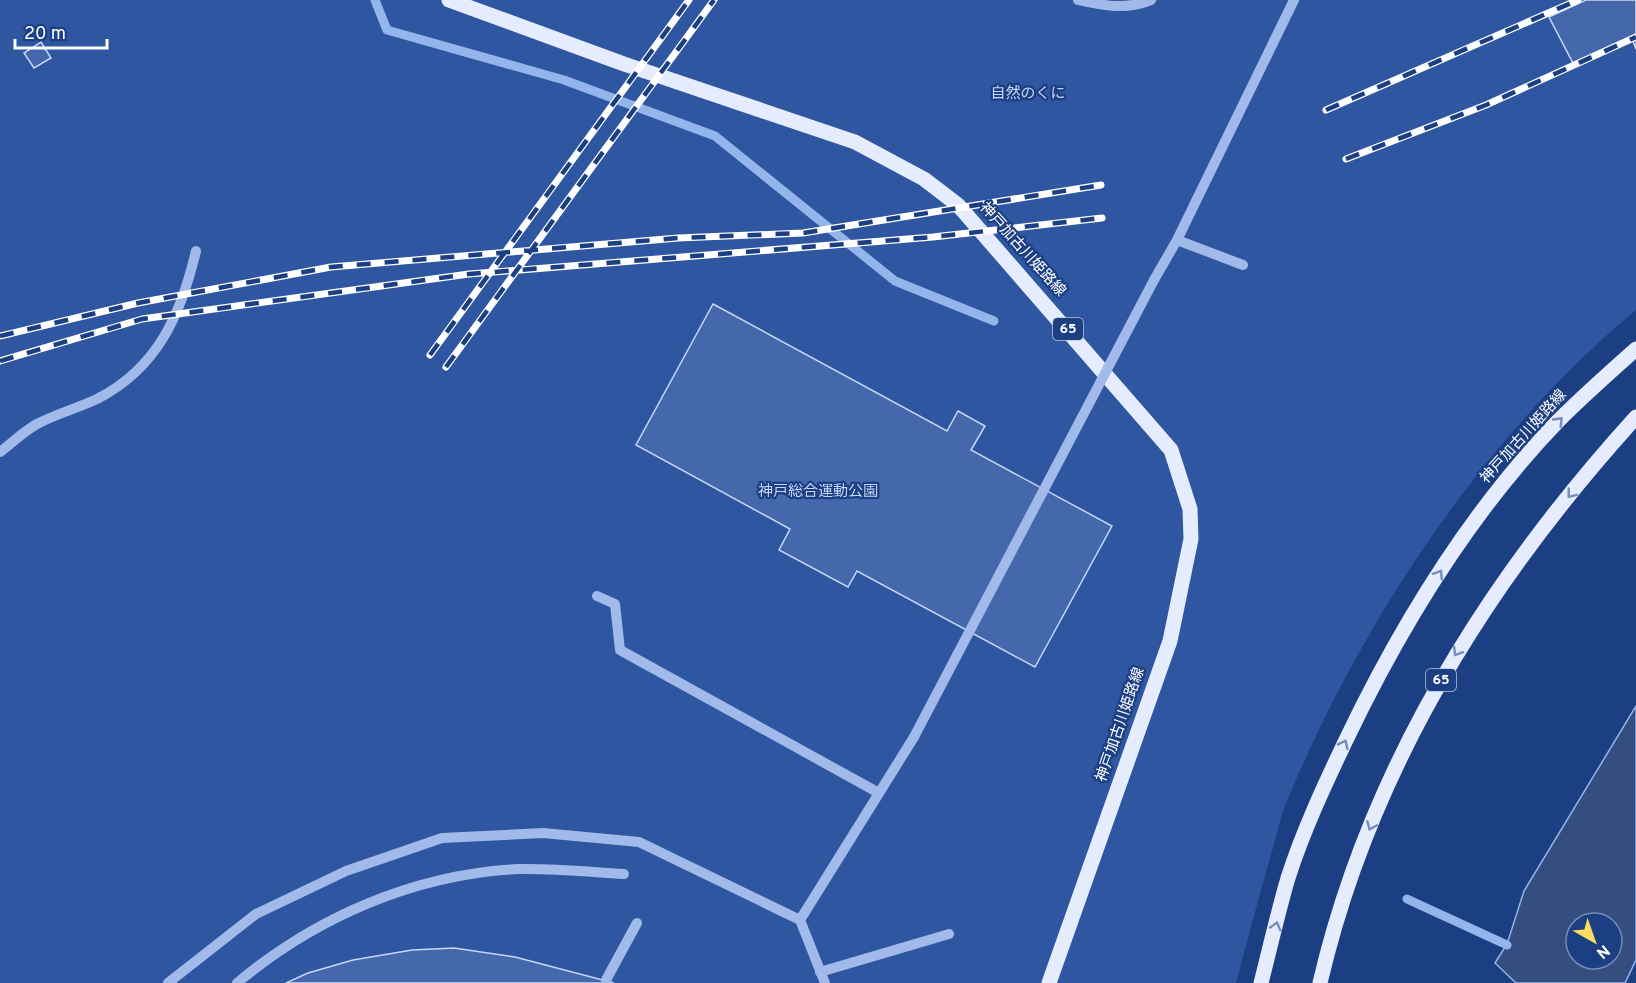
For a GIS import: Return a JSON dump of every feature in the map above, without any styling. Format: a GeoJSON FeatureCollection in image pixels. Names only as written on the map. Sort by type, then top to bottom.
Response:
{"type":"FeatureCollection","features":[{"type":"Feature","properties":{"kind":"main road","name":"神戸加古川姫路線"},"geometry":{"type":"LineString","coordinates":[[449,0],[624,64],[855,142],[924,179],[958,205],[1171,450],[1190,509],[1191,539],[1170,641],[1049,983]]}},
{"type":"Feature","properties":{"kind":"main road","name":"神戸加古川姫路線"},"geometry":{"type":"LineString","coordinates":[[1261,983],[1289,876],[1322,792],[1373,684],[1402,632],[1454,550],[1499,489],[1558,422],[1636,349]]}},
{"type":"Feature","properties":{"kind":"main road","name":"65"},"geometry":{"type":"LineString","coordinates":[[1320,983],[1328,947],[1362,847],[1402,753],[1444,672],[1520,559],[1605,451],[1636,417]]}},
{"type":"Feature","properties":{"kind":"street"},"geometry":{"type":"LineString","coordinates":[[1078,0],[1110,7],[1139,5],[1151,0]]}},
{"type":"Feature","properties":{"kind":"street"},"geometry":{"type":"LineString","coordinates":[[800,920],[914,737],[1177,240],[1294,0]]}},
{"type":"Feature","properties":{"kind":"street"},"geometry":{"type":"LineString","coordinates":[[1177,240],[1244,264]]}},
{"type":"Feature","properties":{"kind":"street"},"geometry":{"type":"LineString","coordinates":[[0,452],[36,424],[98,398],[140,369],[169,332],[187,290],[196,251]]}},
{"type":"Feature","properties":{"kind":"street"},"geometry":{"type":"LineString","coordinates":[[597,596],[615,604],[620,650],[879,793]]}},
{"type":"Feature","properties":{"kind":"street"},"geometry":{"type":"LineString","coordinates":[[168,983],[256,914],[346,871],[442,838],[543,833],[639,842],[800,920],[825,983]]}},
{"type":"Feature","properties":{"kind":"street"},"geometry":{"type":"LineString","coordinates":[[237,983],[300,936],[330,919],[418,887],[450,878],[516,870],[624,874]]}},
{"type":"Feature","properties":{"kind":"street"},"geometry":{"type":"LineString","coordinates":[[606,980],[637,923]]}},
{"type":"Feature","properties":{"kind":"street"},"geometry":{"type":"LineString","coordinates":[[820,972],[949,934]]}},
{"type":"Feature","properties":{"kind":"green space","name":"神戸総合運動公園"},"geometry":{"type":"Polygon","coordinates":[[[0,0],[1636,0],[1636,310],[1581,359],[1529,413],[1480,471],[1434,532],[1392,596],[1354,662],[1287,802],[1236,983],[0,983],[0,0]]]}},
{"type":"Feature","properties":{"kind":"shaded area"},"geometry":{"type":"Polygon","coordinates":[[[1636,706],[1636,960],[1625,983],[1516,983],[1495,963],[1507,944],[1524,891],[1636,706]]]}},
{"type":"Feature","properties":{"kind":"building"},"geometry":{"type":"Polygon","coordinates":[[[1586,0],[1636,0],[1636,49],[1632,39],[1574,65],[1549,17],[1586,0]]]}},
{"type":"Feature","properties":{"kind":"building"},"geometry":{"type":"Polygon","coordinates":[[[41,42],[51,58],[34,68],[24,53],[41,42]]]}},
{"type":"Feature","properties":{"kind":"building"},"geometry":{"type":"Polygon","coordinates":[[[713,304],[947,431],[958,411],[985,426],[971,450],[1112,526],[1035,667],[857,571],[848,587],[779,550],[790,529],[636,445],[713,304]]]}},
{"type":"Feature","properties":{"kind":"building"},"geometry":{"type":"Polygon","coordinates":[[[454,948],[515,957],[614,983],[286,983],[308,973],[353,960],[412,950],[454,948]]]}},
{"type":"Feature","properties":{"kind":"waterway"},"geometry":{"type":"LineString","coordinates":[[375,0],[387,30],[564,80],[715,136],[895,281],[994,321]]}},
{"type":"Feature","properties":{"kind":"waterway"},"geometry":{"type":"LineString","coordinates":[[1407,899],[1507,945]]}},
{"type":"Feature","properties":{"kind":"railway"},"geometry":{"type":"LineString","coordinates":[[430,355],[689,0]]}},
{"type":"Feature","properties":{"kind":"railway"},"geometry":{"type":"LineString","coordinates":[[446,367],[714,0]]}},
{"type":"Feature","properties":{"kind":"railway"},"geometry":{"type":"LineString","coordinates":[[1326,110],[1578,0]]}},
{"type":"Feature","properties":{"kind":"railway"},"geometry":{"type":"LineString","coordinates":[[1346,159],[1486,105],[1636,37]]}},
{"type":"Feature","properties":{"kind":"railway"},"geometry":{"type":"LineString","coordinates":[[0,336],[138,303],[331,267],[678,238],[803,233],[1101,185]]}},
{"type":"Feature","properties":{"kind":"railway"},"geometry":{"type":"LineString","coordinates":[[0,361],[142,319],[469,274],[933,237],[1102,218]]}},
{"type":"Feature","properties":{"kind":"park label","name":"自然のくに"},"geometry":{"type":"Point","coordinates":[1028,94]}}]}
